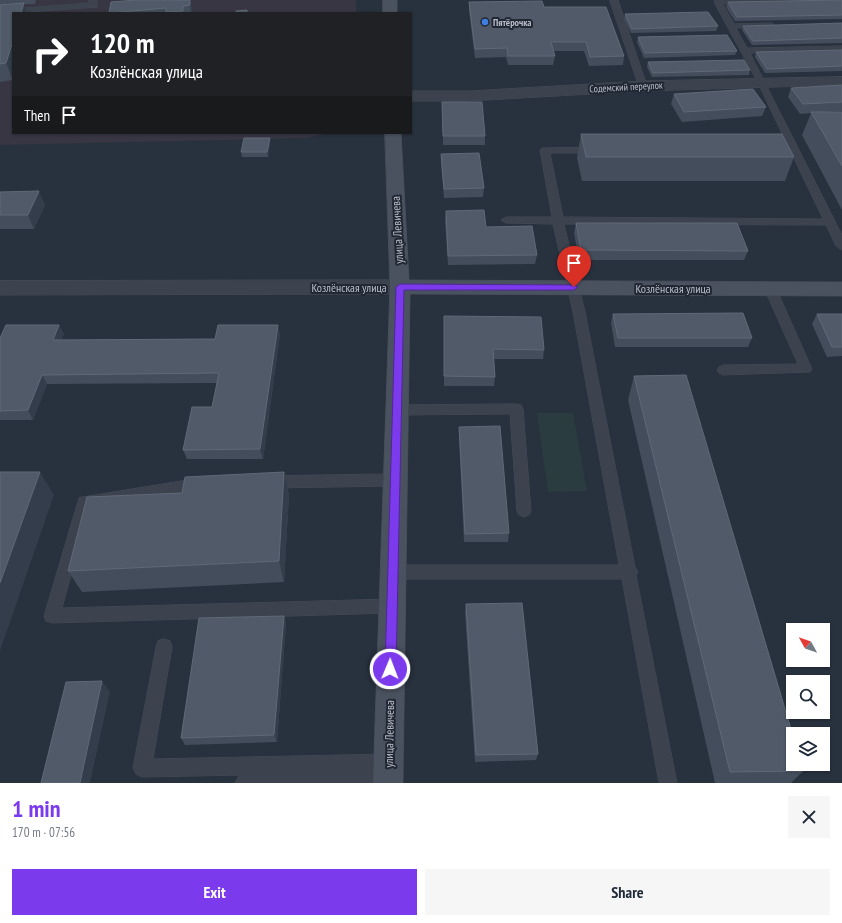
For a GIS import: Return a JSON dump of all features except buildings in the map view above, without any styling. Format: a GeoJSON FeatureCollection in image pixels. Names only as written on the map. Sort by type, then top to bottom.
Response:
{"type":"FeatureCollection","features":[{"type":"Feature","properties":{"kind":"street"},"geometry":{"type":"LineString","coordinates":[[390,0],[390,12]]}},
{"type":"Feature","properties":{"kind":"street","name":"Содемский переулок"},"geometry":{"type":"LineString","coordinates":[[412,96],[469,96],[643,86],[842,82]]}},
{"type":"Feature","properties":{"kind":"street","name":"улица Левичева"},"geometry":{"type":"LineString","coordinates":[[388,775],[400,287],[392,134]]}},
{"type":"Feature","properties":{"kind":"street","name":"Козлёнская улица"},"geometry":{"type":"LineString","coordinates":[[1,290],[400,287],[842,289]]}},
{"type":"Feature","properties":{"kind":"lane"},"geometry":{"type":"LineString","coordinates":[[0,12],[94,5],[93,0]]}},
{"type":"Feature","properties":{"kind":"lane"},"geometry":{"type":"LineString","coordinates":[[614,0],[643,86]]}},
{"type":"Feature","properties":{"kind":"lane"},"geometry":{"type":"LineString","coordinates":[[717,0],[842,1]]}},
{"type":"Feature","properties":{"kind":"lane"},"geometry":{"type":"LineString","coordinates":[[717,0],[746,51],[842,246]]}},
{"type":"Feature","properties":{"kind":"lane"},"geometry":{"type":"LineString","coordinates":[[732,26],[779,25]]}},
{"type":"Feature","properties":{"kind":"lane"},"geometry":{"type":"LineString","coordinates":[[746,51],[842,49]]}},
{"type":"Feature","properties":{"kind":"lane"},"geometry":{"type":"LineString","coordinates":[[763,149],[794,149]]}},
{"type":"Feature","properties":{"kind":"lane"},"geometry":{"type":"LineString","coordinates":[[607,150],[545,150],[558,220],[574,287],[630,572],[668,783]]}},
{"type":"Feature","properties":{"kind":"lane"},"geometry":{"type":"LineString","coordinates":[[506,220],[830,222]]}},
{"type":"Feature","properties":{"kind":"lane"},"geometry":{"type":"LineString","coordinates":[[723,370],[806,369],[770,288]]}},
{"type":"Feature","properties":{"kind":"lane"},"geometry":{"type":"LineString","coordinates":[[396,410],[516,409],[524,511]]}},
{"type":"Feature","properties":{"kind":"lane"},"geometry":{"type":"LineString","coordinates":[[256,483],[395,480]]}},
{"type":"Feature","properties":{"kind":"lane"},"geometry":{"type":"LineString","coordinates":[[218,483],[195,484],[84,502],[52,616],[392,606]]}},
{"type":"Feature","properties":{"kind":"lane"},"geometry":{"type":"LineString","coordinates":[[393,572],[630,572]]}},
{"type":"Feature","properties":{"kind":"lane"},"geometry":{"type":"LineString","coordinates":[[164,647],[142,768],[388,775]]}},
{"type":"Feature","properties":{"kind":"lane"},"geometry":{"type":"LineString","coordinates":[[244,783],[388,775]]}},
{"type":"Feature","properties":{"kind":"shaded area"},"geometry":{"type":"Polygon","coordinates":[[[0,0],[356,0],[356,12],[12,12],[12,134],[323,134],[307,138],[0,145],[0,0]]]}},
{"type":"Feature","properties":{"kind":"shaded area"},"geometry":{"type":"Polygon","coordinates":[[[537,413],[573,413],[587,491],[548,492],[537,413]]]}},
{"type":"Feature","properties":{"kind":"place","name":"Пятёрочка"},"geometry":{"type":"Point","coordinates":[485,22]}},
{"type":"Feature","properties":{"kind":"route"},"geometry":{"type":"LineString","coordinates":[[390,669],[398,313],[400,287],[574,287]]}}]}
